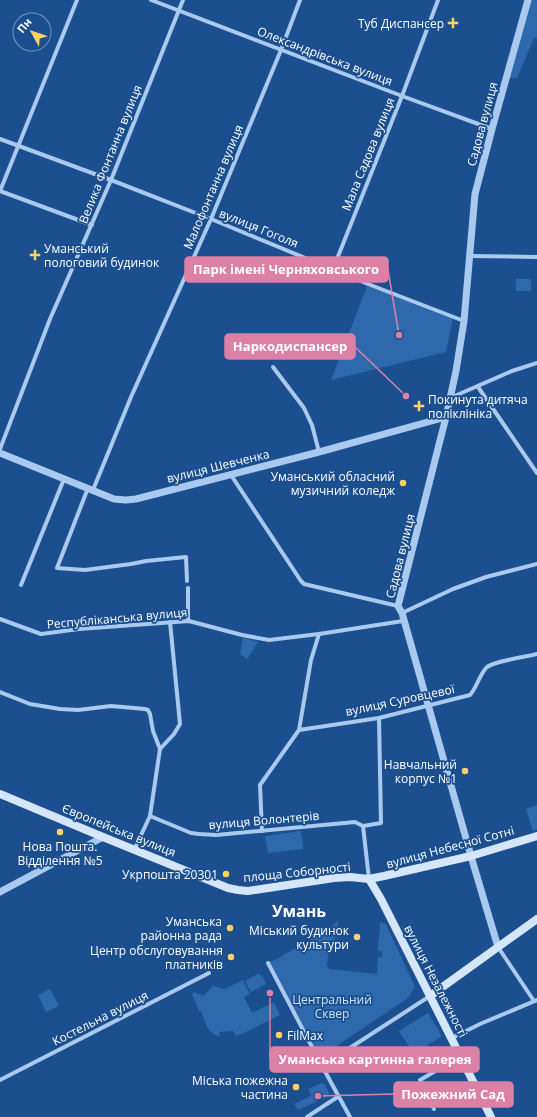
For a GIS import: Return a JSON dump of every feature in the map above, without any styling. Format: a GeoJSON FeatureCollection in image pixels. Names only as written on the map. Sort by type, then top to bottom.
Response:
{"type":"FeatureCollection","features":[{"type":"Feature","properties":{"kind":"main road","name":"Європейська вулиця"},"geometry":{"type":"LineString","coordinates":[[0,794],[228,888]]}},
{"type":"Feature","properties":{"kind":"main road","name":"вулиця Небесної Сотні"},"geometry":{"type":"LineString","coordinates":[[369,879],[471,856],[537,836]]}},
{"type":"Feature","properties":{"kind":"main road","name":"площа Соборності"},"geometry":{"type":"LineString","coordinates":[[228,888],[248,890],[334,878],[350,877],[369,879]]}},
{"type":"Feature","properties":{"kind":"main road","name":"вулиця Незалежності"},"geometry":{"type":"LineString","coordinates":[[369,879],[381,899],[491,1117]]}},
{"type":"Feature","properties":{"kind":"main road"},"geometry":{"type":"LineString","coordinates":[[430,996],[537,919]]}},
{"type":"Feature","properties":{"kind":"street"},"geometry":{"type":"LineString","coordinates":[[77,0],[0,191],[92,225]]}},
{"type":"Feature","properties":{"kind":"street","name":"Олександрівська вулиця"},"geometry":{"type":"LineString","coordinates":[[151,0],[492,129]]}},
{"type":"Feature","properties":{"kind":"street","name":"Велика Фонтанна вулиця"},"geometry":{"type":"LineString","coordinates":[[0,449],[50,319],[111,180],[183,0]]}},
{"type":"Feature","properties":{"kind":"street","name":"Малофонтанна вулиця"},"geometry":{"type":"LineString","coordinates":[[187,581],[186,557],[85,570],[57,568],[90,489],[210,219],[281,50],[300,0]]}},
{"type":"Feature","properties":{"kind":"street","name":"Мала Садова вулиця"},"geometry":{"type":"LineString","coordinates":[[333,269],[402,96],[438,0]]}},
{"type":"Feature","properties":{"kind":"street","name":"Садова вулиця"},"geometry":{"type":"LineString","coordinates":[[498,947],[400,610],[456,371],[464,321],[475,194],[528,0]]}},
{"type":"Feature","properties":{"kind":"street","name":"вулиця Гоголя"},"geometry":{"type":"LineString","coordinates":[[0,139],[111,180],[368,284],[464,321]]}},
{"type":"Feature","properties":{"kind":"street"},"geometry":{"type":"LineString","coordinates":[[470,256],[537,257]]}},
{"type":"Feature","properties":{"kind":"street"},"geometry":{"type":"LineString","coordinates":[[450,398],[512,371],[537,363]]}},
{"type":"Feature","properties":{"kind":"street"},"geometry":{"type":"LineString","coordinates":[[273,367],[304,408],[312,425],[319,452]]}},
{"type":"Feature","properties":{"kind":"street"},"geometry":{"type":"LineString","coordinates":[[478,387],[537,472]]}},
{"type":"Feature","properties":{"kind":"street","name":"вулиця Шевченка"},"geometry":{"type":"LineString","coordinates":[[0,453],[114,499],[126,500],[144,497],[319,452],[446,417]]}},
{"type":"Feature","properties":{"kind":"street"},"geometry":{"type":"LineString","coordinates":[[230,474],[304,584],[400,610],[486,577],[537,564]]}},
{"type":"Feature","properties":{"kind":"street"},"geometry":{"type":"LineString","coordinates":[[21,585],[64,479]]}},
{"type":"Feature","properties":{"kind":"street"},"geometry":{"type":"LineString","coordinates":[[188,588],[188,621]]}},
{"type":"Feature","properties":{"kind":"street","name":"Республіканська вулиця"},"geometry":{"type":"LineString","coordinates":[[0,619],[41,634],[79,629],[188,621],[242,635],[270,640],[404,621]]}},
{"type":"Feature","properties":{"kind":"street"},"geometry":{"type":"LineString","coordinates":[[160,749],[174,734],[180,724],[170,622]]}},
{"type":"Feature","properties":{"kind":"street"},"geometry":{"type":"LineString","coordinates":[[262,831],[260,785],[299,730],[311,660],[319,634]]}},
{"type":"Feature","properties":{"kind":"street","name":"вулиця Суровцевої"},"geometry":{"type":"LineString","coordinates":[[299,730],[379,718],[470,695],[483,672],[489,665],[537,654]]}},
{"type":"Feature","properties":{"kind":"street"},"geometry":{"type":"LineString","coordinates":[[0,692],[30,704],[60,709],[78,710],[104,706],[145,708],[148,710],[153,731],[160,749],[150,816],[134,850]]}},
{"type":"Feature","properties":{"kind":"street","name":"вулиця Волонтерів"},"geometry":{"type":"LineString","coordinates":[[150,816],[191,833],[216,835],[355,822],[363,826],[381,823],[379,718]]}},
{"type":"Feature","properties":{"kind":"street"},"geometry":{"type":"LineString","coordinates":[[363,826],[369,879]]}},
{"type":"Feature","properties":{"kind":"street"},"geometry":{"type":"LineString","coordinates":[[0,892],[103,837]]}},
{"type":"Feature","properties":{"kind":"street"},"geometry":{"type":"LineString","coordinates":[[452,1038],[480,1024],[535,1001],[498,947]]}},
{"type":"Feature","properties":{"kind":"street"},"geometry":{"type":"LineString","coordinates":[[268,964],[350,1117]]}},
{"type":"Feature","properties":{"kind":"street","name":"Костельна вулиця"},"geometry":{"type":"LineString","coordinates":[[0,1080],[209,974]]}},
{"type":"Feature","properties":{"kind":"street"},"geometry":{"type":"LineString","coordinates":[[322,1066],[430,996]]}},
{"type":"Feature","properties":{"kind":"street"},"geometry":{"type":"LineString","coordinates":[[434,1109],[420,1080],[461,1056]]}},
{"type":"Feature","properties":{"kind":"street"},"geometry":{"type":"LineString","coordinates":[[307,1117],[339,1096]]}},
{"type":"Feature","properties":{"kind":"green space"},"geometry":{"type":"Polygon","coordinates":[[[528,0],[537,0],[537,39],[534,38],[517,78],[506,78],[528,0]]]}},
{"type":"Feature","properties":{"kind":"green space"},"geometry":{"type":"Polygon","coordinates":[[[516,279],[531,279],[531,291],[516,291],[516,279]]]}},
{"type":"Feature","properties":{"kind":"green space"},"geometry":{"type":"Polygon","coordinates":[[[367,286],[453,318],[446,352],[331,380],[367,286]]]}},
{"type":"Feature","properties":{"kind":"green space"},"geometry":{"type":"Polygon","coordinates":[[[243,638],[258,642],[247,659],[240,654],[243,638]]]}},
{"type":"Feature","properties":{"kind":"green space"},"geometry":{"type":"Polygon","coordinates":[[[537,805],[537,830],[533,831],[526,809],[537,805]]]}},
{"type":"Feature","properties":{"kind":"green space"},"geometry":{"type":"Polygon","coordinates":[[[301,831],[303,849],[268,853],[265,836],[301,831]]]}},
{"type":"Feature","properties":{"kind":"green space","name":"Центральний Сквер"},"geometry":{"type":"Polygon","coordinates":[[[338,921],[335,940],[330,941],[327,966],[329,969],[377,974],[378,957],[382,957],[382,951],[378,951],[380,922],[386,924],[415,987],[408,998],[320,1057],[269,962],[277,959],[328,929],[338,921]]]}},
{"type":"Feature","properties":{"kind":"green space"},"geometry":{"type":"Polygon","coordinates":[[[258,974],[262,976],[266,984],[251,992],[245,981],[258,974]]]}},
{"type":"Feature","properties":{"kind":"green space"},"geometry":{"type":"Polygon","coordinates":[[[243,980],[250,994],[244,997],[252,1013],[274,1002],[280,1015],[236,1036],[233,1031],[219,1032],[220,1037],[215,1035],[207,1027],[192,994],[195,992],[203,996],[213,986],[225,989],[243,980]]]}},
{"type":"Feature","properties":{"kind":"green space"},"geometry":{"type":"Polygon","coordinates":[[[50,989],[59,1006],[46,1012],[38,995],[50,989]]]}},
{"type":"Feature","properties":{"kind":"green space"},"geometry":{"type":"Polygon","coordinates":[[[428,1013],[442,1036],[414,1054],[399,1031],[428,1013]]]}},
{"type":"Feature","properties":{"kind":"green space"},"geometry":{"type":"Polygon","coordinates":[[[322,1083],[327,1088],[329,1093],[328,1096],[298,1110],[294,1104],[311,1096],[308,1089],[322,1083]]]}},
{"type":"Feature","properties":{"kind":"place","name":"Туб Диспансер"},"geometry":{"type":"Point","coordinates":[453,23]}},
{"type":"Feature","properties":{"kind":"place","name":"Уманський пологовий будинок"},"geometry":{"type":"Point","coordinates":[35,255]}},
{"type":"Feature","properties":{"kind":"place","name":"Парк імені Черняховського"},"geometry":{"type":"Point","coordinates":[399,335]}},
{"type":"Feature","properties":{"kind":"place","name":"Наркодиспансер"},"geometry":{"type":"Point","coordinates":[406,396]}},
{"type":"Feature","properties":{"kind":"place","name":"Покинута дитяча поліклініка"},"geometry":{"type":"Point","coordinates":[419,406]}},
{"type":"Feature","properties":{"kind":"place","name":"Уманський обласний музичний коледж"},"geometry":{"type":"Point","coordinates":[403,483]}},
{"type":"Feature","properties":{"kind":"place","name":"Навчальний корпус №1"},"geometry":{"type":"Point","coordinates":[465,771]}},
{"type":"Feature","properties":{"kind":"place","name":"Нова Пошта. Відділення №5"},"geometry":{"type":"Point","coordinates":[60,832]}},
{"type":"Feature","properties":{"kind":"place","name":"Укрпошта 20301"},"geometry":{"type":"Point","coordinates":[226,874]}},
{"type":"Feature","properties":{"kind":"place","name":"Уманська районна рада"},"geometry":{"type":"Point","coordinates":[230,928]}},
{"type":"Feature","properties":{"kind":"place","name":"Міський будинок культури"},"geometry":{"type":"Point","coordinates":[357,937]}},
{"type":"Feature","properties":{"kind":"place","name":"Центр обслуговування платників"},"geometry":{"type":"Point","coordinates":[231,957]}},
{"type":"Feature","properties":{"kind":"place","name":"Уманська картинна галерея"},"geometry":{"type":"Point","coordinates":[270,993]}},
{"type":"Feature","properties":{"kind":"place","name":"FilMax"},"geometry":{"type":"Point","coordinates":[279,1035]}},
{"type":"Feature","properties":{"kind":"place","name":"Міська пожежна частина"},"geometry":{"type":"Point","coordinates":[296,1087]}},
{"type":"Feature","properties":{"kind":"place","name":"Пожежний Сад"},"geometry":{"type":"Point","coordinates":[318,1096]}},
{"type":"Feature","properties":{"kind":"district","name":"Умань"},"geometry":{"type":"Point","coordinates":[299,911]}}]}
